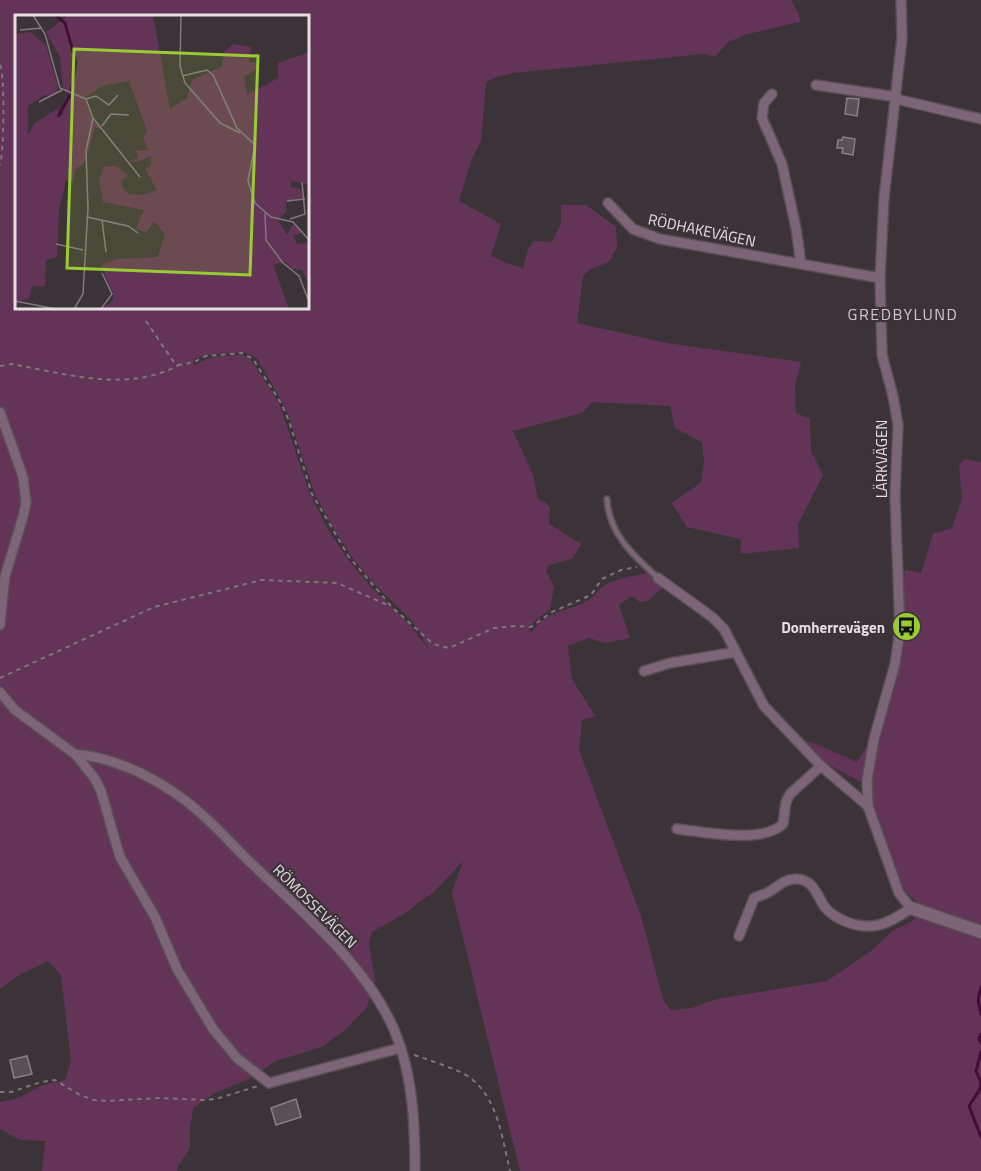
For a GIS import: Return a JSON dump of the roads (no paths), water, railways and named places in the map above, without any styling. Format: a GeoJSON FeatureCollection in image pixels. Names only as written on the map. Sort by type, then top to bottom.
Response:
{"type":"FeatureCollection","features":[{"type":"Feature","properties":{"kind":"street","name":"LÄRKVÄGEN"},"geometry":{"type":"LineString","coordinates":[[901,0],[902,38],[883,209],[880,278],[882,355],[898,425],[896,496],[900,630],[895,664],[869,764],[868,806],[899,893],[911,908]]}},
{"type":"Feature","properties":{"kind":"street"},"geometry":{"type":"LineString","coordinates":[[816,85],[896,98],[981,119]]}},
{"type":"Feature","properties":{"kind":"street"},"geometry":{"type":"LineString","coordinates":[[772,94],[764,103],[762,118],[782,164],[796,228],[801,264]]}},
{"type":"Feature","properties":{"kind":"street","name":"RÖDHAKEVÄGEN"},"geometry":{"type":"LineString","coordinates":[[608,203],[633,229],[642,234],[696,246],[880,278]]}},
{"type":"Feature","properties":{"kind":"street"},"geometry":{"type":"LineString","coordinates":[[0,412],[23,477],[26,501],[5,576],[0,625]]}},
{"type":"Feature","properties":{"kind":"street"},"geometry":{"type":"LineString","coordinates":[[658,578],[712,617],[724,629],[764,706],[821,766],[868,806]]}},
{"type":"Feature","properties":{"kind":"street"},"geometry":{"type":"LineString","coordinates":[[644,671],[670,663],[736,652]]}},
{"type":"Feature","properties":{"kind":"street"},"geometry":{"type":"LineString","coordinates":[[0,692],[15,710],[75,754],[95,779],[101,791],[120,857],[155,917],[177,969],[213,1029],[237,1058],[270,1083],[401,1051]]}},
{"type":"Feature","properties":{"kind":"street","name":"RÖMOSSEVÄGEN"},"geometry":{"type":"LineString","coordinates":[[75,754],[93,756],[134,770],[187,802],[343,954],[365,981],[384,1010],[401,1051],[412,1103],[415,1171]]}},
{"type":"Feature","properties":{"kind":"street"},"geometry":{"type":"LineString","coordinates":[[676,829],[732,834],[770,833],[783,824],[786,802],[790,794],[821,766]]}},
{"type":"Feature","properties":{"kind":"street"},"geometry":{"type":"LineString","coordinates":[[739,936],[754,898],[767,894],[785,881],[798,879],[813,886],[832,915],[856,926],[886,925],[911,908],[981,932]]}},
{"type":"Feature","properties":{"kind":"lane"},"geometry":{"type":"LineString","coordinates":[[607,499],[612,526],[620,538],[658,578]]}},
{"type":"Feature","properties":{"kind":"waterway"},"geometry":{"type":"LineString","coordinates":[[981,987],[978,1000],[981,1014]]}},
{"type":"Feature","properties":{"kind":"waterway"},"geometry":{"type":"LineString","coordinates":[[981,1034],[979,1039],[981,1043]]}},
{"type":"Feature","properties":{"kind":"waterway"},"geometry":{"type":"LineString","coordinates":[[981,1052],[976,1071],[981,1082],[980,1089],[969,1106],[981,1137]]}},
{"type":"Feature","properties":{"kind":"place","name":"Domherrevägen"},"geometry":{"type":"Point","coordinates":[906,627]}},
{"type":"Feature","properties":{"kind":"district","name":"GREDBYLUND"},"geometry":{"type":"Point","coordinates":[903,314]}}]}
